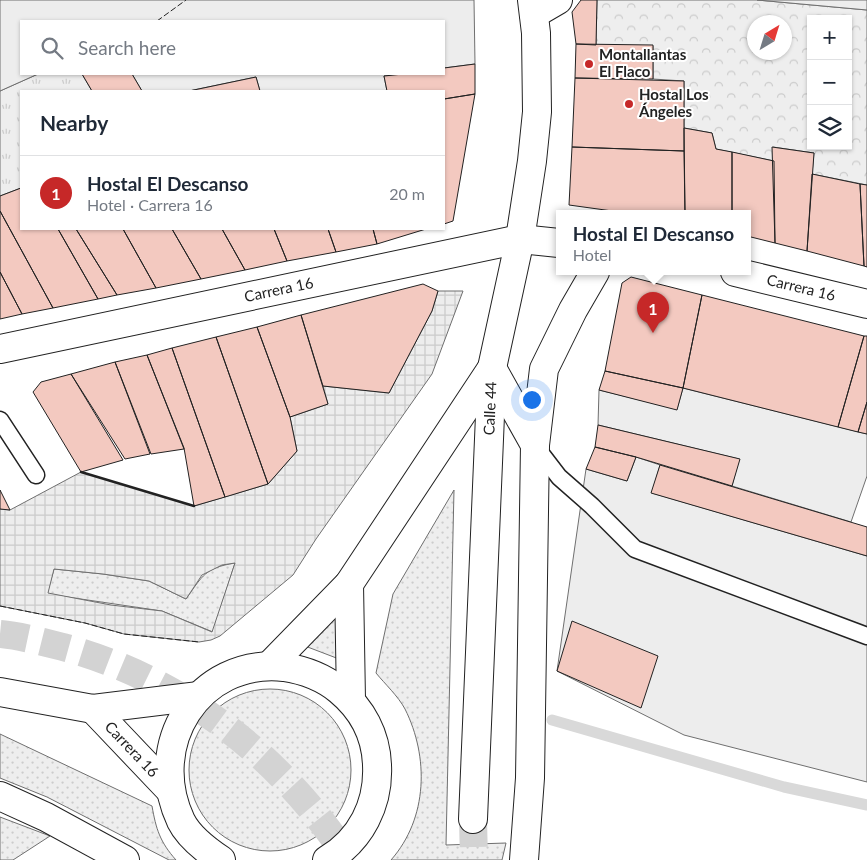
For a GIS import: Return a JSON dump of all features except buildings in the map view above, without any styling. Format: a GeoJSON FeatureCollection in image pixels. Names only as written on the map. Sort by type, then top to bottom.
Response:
{"type":"FeatureCollection","features":[{"type":"Feature","properties":{"kind":"main road"},"geometry":{"type":"LineString","coordinates":[[533,7],[558,0]]}},
{"type":"Feature","properties":{"kind":"main road","name":"Calle 44"},"geometry":{"type":"LineString","coordinates":[[473,819],[492,368],[520,239],[531,171],[537,112],[537,60],[533,7]]}},
{"type":"Feature","properties":{"kind":"main road","name":"Carrera 16"},"geometry":{"type":"LineString","coordinates":[[0,349],[520,239],[556,243]]}},
{"type":"Feature","properties":{"kind":"main road"},"geometry":{"type":"LineString","coordinates":[[524,860],[530,778],[535,445],[544,368],[573,310],[593,275]]}},
{"type":"Feature","properties":{"kind":"main road","name":"Carrera 16"},"geometry":{"type":"LineString","coordinates":[[746,275],[867,304]]}},
{"type":"Feature","properties":{"kind":"main road"},"geometry":{"type":"LineString","coordinates":[[268,666],[349,584],[492,368],[535,445]]}},
{"type":"Feature","properties":{"kind":"main road"},"geometry":{"type":"LineString","coordinates":[[349,584],[351,700]]}},
{"type":"Feature","properties":{"kind":"main road"},"geometry":{"type":"LineString","coordinates":[[221,860],[204,849],[182,822],[170,790],[169,756],[179,723],[199,696],[219,680],[235,673],[268,666],[299,669],[328,681],[351,700],[368,724],[376,751],[378,779],[372,807],[359,832],[340,853],[327,860]]}},
{"type":"Feature","properties":{"kind":"main road","name":"Carrera 16"},"geometry":{"type":"LineString","coordinates":[[0,692],[93,710],[199,696]]}},
{"type":"Feature","properties":{"kind":"main road","name":"Carrera 16"},"geometry":{"type":"LineString","coordinates":[[93,710],[170,790]]}},
{"type":"Feature","properties":{"kind":"main road"},"geometry":{"type":"LineString","coordinates":[[0,796],[46,817],[121,859]]}},
{"type":"Feature","properties":{"kind":"lane"},"geometry":{"type":"LineString","coordinates":[[0,420],[36,475]]}},
{"type":"Feature","properties":{"kind":"lane"},"geometry":{"type":"LineString","coordinates":[[535,445],[559,477],[592,506],[635,549],[867,636]]}},
{"type":"Feature","properties":{"kind":"green space"},"geometry":{"type":"Polygon","coordinates":[[[597,0],[757,0],[867,10],[867,185],[812,174],[814,153],[773,147],[774,161],[716,149],[712,133],[684,128],[684,81],[653,79],[653,46],[596,45],[597,0]]]}},
{"type":"Feature","properties":{"kind":"green space"},"geometry":{"type":"Polygon","coordinates":[[[36,75],[83,75],[91,90],[20,90],[20,188],[0,196],[0,91],[36,75]]]}},
{"type":"Feature","properties":{"kind":"green space"},"geometry":{"type":"Polygon","coordinates":[[[454,490],[446,845],[506,843],[502,860],[391,860],[403,843],[412,825],[421,787],[421,767],[413,728],[405,709],[376,673],[393,594],[454,490]]]}},
{"type":"Feature","properties":{"kind":"green space"},"geometry":{"type":"Polygon","coordinates":[[[235,563],[213,632],[162,611],[47,594],[54,569],[149,581],[186,599],[201,578],[211,570],[235,563]]]}},
{"type":"Feature","properties":{"kind":"green space"},"geometry":{"type":"Polygon","coordinates":[[[338,612],[339,659],[305,646],[338,612]]]}},
{"type":"Feature","properties":{"kind":"green space"},"geometry":{"type":"Polygon","coordinates":[[[262,689],[278,689],[301,695],[321,707],[333,719],[345,739],[351,762],[351,778],[345,801],[333,821],[321,833],[301,845],[278,851],[262,851],[239,845],[219,833],[207,821],[195,801],[189,778],[189,762],[195,739],[207,719],[219,707],[239,695],[262,689]]]}},
{"type":"Feature","properties":{"kind":"green space"},"geometry":{"type":"Polygon","coordinates":[[[0,734],[152,806],[160,835],[176,860],[169,860],[47,797],[0,778],[0,734]]]}},
{"type":"Feature","properties":{"kind":"green space"},"geometry":{"type":"Polygon","coordinates":[[[0,817],[50,836],[13,860],[0,860],[0,817]]]}},
{"type":"Feature","properties":{"kind":"shaded area"},"geometry":{"type":"Polygon","coordinates":[[[0,0],[474,0],[475,64],[445,68],[445,20],[20,20],[20,75],[36,75],[0,91],[0,0]]]}},
{"type":"Feature","properties":{"kind":"shaded area"},"geometry":{"type":"Polygon","coordinates":[[[757,0],[867,0],[867,10],[757,0]]]}},
{"type":"Feature","properties":{"kind":"shaded area"},"geometry":{"type":"Polygon","coordinates":[[[133,75],[394,75],[384,76],[387,90],[260,90],[256,77],[194,90],[141,90],[133,75]]]}},
{"type":"Feature","properties":{"kind":"shaded area"},"geometry":{"type":"Polygon","coordinates":[[[438,291],[463,291],[432,374],[316,539],[293,575],[220,636],[199,642],[124,634],[85,623],[0,606],[0,509],[10,510],[81,472],[194,506],[268,484],[297,451],[290,417],[328,404],[323,386],[389,393],[432,311],[438,291]],[[235,563],[222,565],[202,575],[186,599],[149,581],[54,569],[48,593],[111,605],[162,611],[212,632],[235,563]]]}},
{"type":"Feature","properties":{"kind":"shaded area"},"geometry":{"type":"Polygon","coordinates":[[[683,388],[867,434],[867,476],[851,522],[732,486],[739,459],[598,425],[599,390],[677,409],[683,388]]]}},
{"type":"Feature","properties":{"kind":"shaded area"},"geometry":{"type":"Polygon","coordinates":[[[636,457],[660,465],[652,493],[867,556],[867,782],[684,735],[557,671],[586,469],[627,481],[636,457]]]}},
{"type":"Feature","properties":{"kind":"waterway"},"geometry":{"type":"LineString","coordinates":[[552,720],[784,787],[867,805]]}},
{"type":"Feature","properties":{"kind":"tunnel"},"geometry":{"type":"LineString","coordinates":[[0,634],[63,647],[107,661],[148,679],[188,701],[226,727],[293,788],[349,860]]}},
{"type":"Feature","properties":{"kind":"tunnel"},"geometry":{"type":"LineString","coordinates":[[473,819],[474,860]]}},
{"type":"Feature","properties":{"kind":"fence"},"geometry":{"type":"LineString","coordinates":[[158,20],[186,0]]}},
{"type":"Feature","properties":{"kind":"fence"},"geometry":{"type":"LineString","coordinates":[[0,606],[85,623],[124,634],[199,642]]}},
{"type":"Feature","properties":{"kind":"wall"},"geometry":{"type":"LineString","coordinates":[[81,472],[194,506]]}},
{"type":"Feature","properties":{"kind":"place","name":"Montallantas El Flaco"},"geometry":{"type":"Point","coordinates":[589,64]}},
{"type":"Feature","properties":{"kind":"place","name":"Hostal Los Ángeles"},"geometry":{"type":"Point","coordinates":[629,104]}},
{"type":"Feature","properties":{"kind":"place","name":"Hostal El Descanso"},"geometry":{"type":"Point","coordinates":[653,333]}}]}
